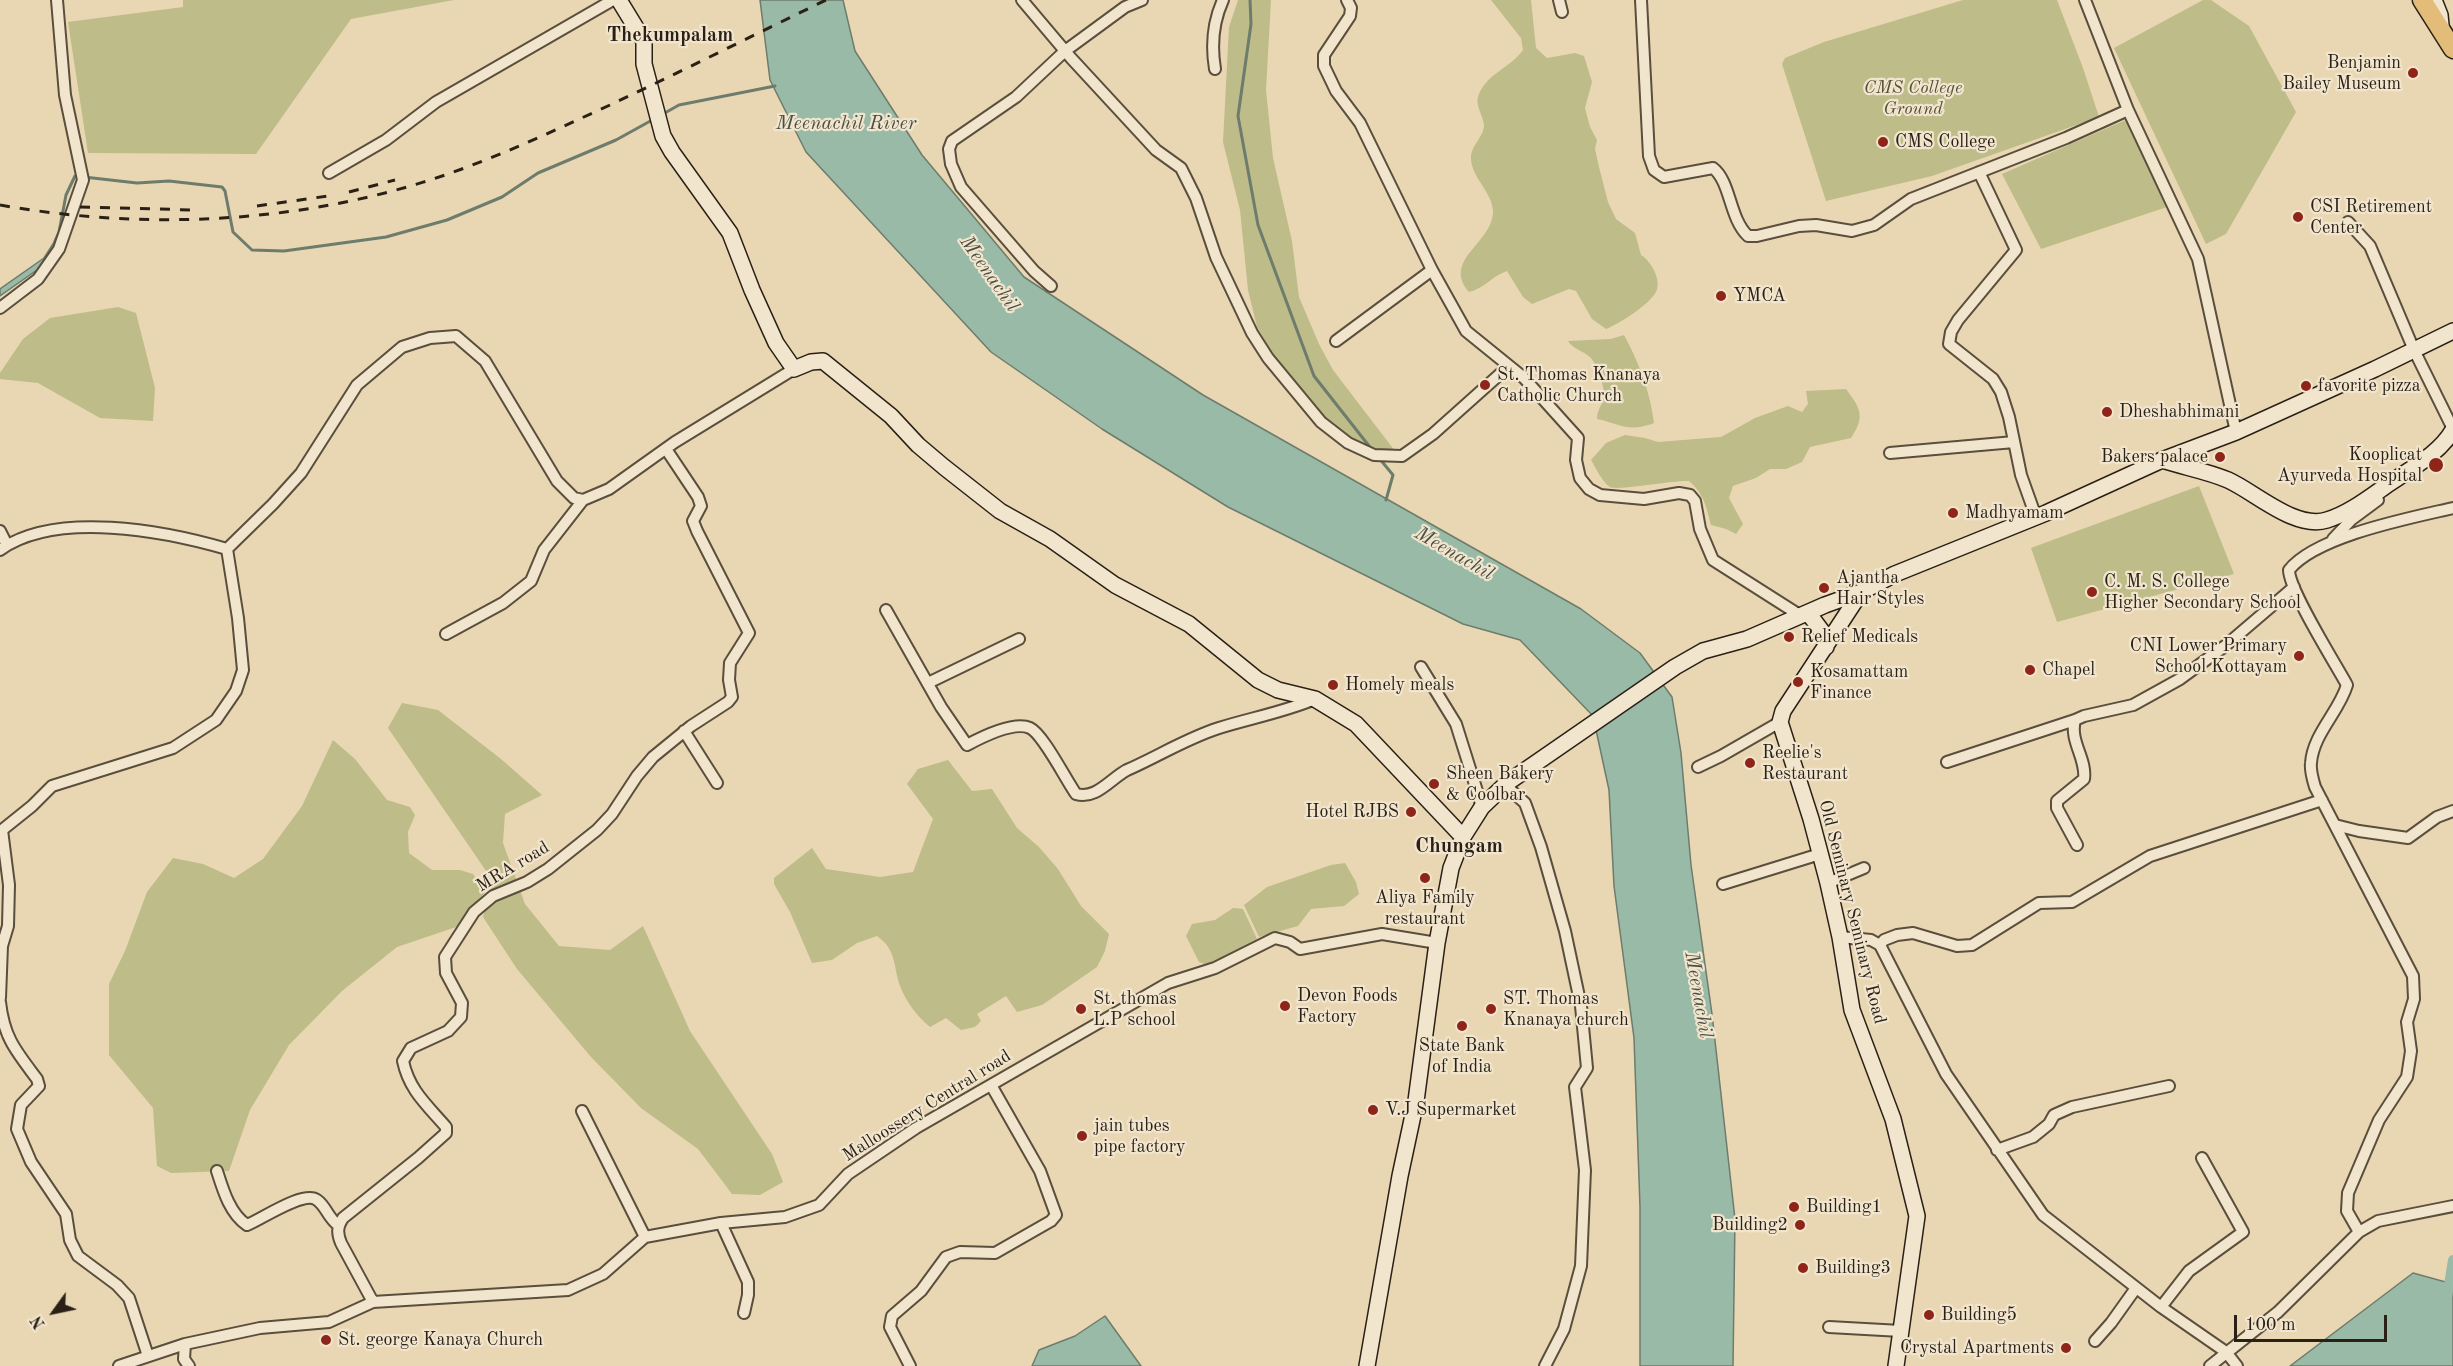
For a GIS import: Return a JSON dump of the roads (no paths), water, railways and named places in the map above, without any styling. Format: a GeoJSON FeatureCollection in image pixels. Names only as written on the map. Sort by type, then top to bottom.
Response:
{"type":"FeatureCollection","features":[{"type":"Feature","properties":{"kind":"main road"},"geometry":{"type":"LineString","coordinates":[[619,0],[644,41],[644,64],[657,118],[672,152],[730,233],[776,343],[794,369],[811,362],[823,361],[891,416],[918,445],[1000,511],[1050,539],[1115,585],[1189,624],[1258,680],[1278,690],[1315,699],[1356,724],[1463,837]]}},
{"type":"Feature","properties":{"kind":"main road"},"geometry":{"type":"LineString","coordinates":[[2422,0],[2453,49]]}},
{"type":"Feature","properties":{"kind":"main road"},"geometry":{"type":"LineString","coordinates":[[2434,0],[2440,15],[2441,28]]}},
{"type":"Feature","properties":{"kind":"main road"},"geometry":{"type":"LineString","coordinates":[[1367,1366],[1400,1176],[1416,1101],[1437,943],[1451,868],[1463,837],[1482,807],[1506,784],[1675,667],[1703,651],[1747,639],[1861,592],[1896,574],[2036,516],[2162,460],[2236,432],[2453,331]]}},
{"type":"Feature","properties":{"kind":"main road"},"geometry":{"type":"LineString","coordinates":[[2162,460],[2228,480],[2289,514],[2309,521],[2326,521],[2351,509],[2410,470],[2446,442],[2453,430]]}},
{"type":"Feature","properties":{"kind":"main road"},"geometry":{"type":"LineString","coordinates":[[1780,722],[1783,711],[1861,592]]}},
{"type":"Feature","properties":{"kind":"main road"},"geometry":{"type":"LineString","coordinates":[[1805,615],[1824,634],[1827,647]]}},
{"type":"Feature","properties":{"kind":"main road","name":"Old Seminary Seminary Road"},"geometry":{"type":"LineString","coordinates":[[1780,722],[1828,884],[1840,937],[1852,1010],[1893,1119],[1917,1216],[1896,1366]]}},
{"type":"Feature","properties":{"kind":"street"},"geometry":{"type":"LineString","coordinates":[[0,308],[38,279],[59,249],[83,180],[65,95],[57,0]]}},
{"type":"Feature","properties":{"kind":"street"},"geometry":{"type":"LineString","coordinates":[[329,174],[386,140],[436,102],[613,0]]}},
{"type":"Feature","properties":{"kind":"street"},"geometry":{"type":"LineString","coordinates":[[1022,0],[1065,51],[1156,150],[1181,168],[1196,198],[1216,257],[1252,333],[1268,358],[1321,422],[1348,442],[1374,454],[1402,456],[1434,434],[1509,366]]}},
{"type":"Feature","properties":{"kind":"street"},"geometry":{"type":"LineString","coordinates":[[1051,286],[1034,271],[961,187],[951,164],[949,149],[952,141],[1016,97],[1065,51],[1125,6],[1142,0]]}},
{"type":"Feature","properties":{"kind":"street"},"geometry":{"type":"LineString","coordinates":[[1215,69],[1211,47],[1218,12],[1223,0]]}},
{"type":"Feature","properties":{"kind":"street"},"geometry":{"type":"LineString","coordinates":[[1347,0],[1351,8],[1350,16],[1324,55],[1324,66],[1336,91],[1360,123],[1432,270],[1466,331],[1524,378],[1578,438],[1576,459],[1578,469],[1580,478],[1589,489],[1600,495],[1644,499],[1679,493],[1689,495],[1695,501],[1700,529],[1713,560],[1805,615]]}},
{"type":"Feature","properties":{"kind":"street"},"geometry":{"type":"LineString","coordinates":[[1559,0],[1562,12]]}},
{"type":"Feature","properties":{"kind":"street"},"geometry":{"type":"LineString","coordinates":[[1641,0],[1646,121],[1649,156],[1654,170],[1664,177],[1713,168],[1720,174],[1738,222],[1748,236],[1799,226],[1816,225],[1852,231],[1874,225],[1893,209],[1911,199],[2066,138],[2128,110]]}},
{"type":"Feature","properties":{"kind":"street"},"geometry":{"type":"LineString","coordinates":[[2085,0],[2128,110],[2198,259],[2236,432]]}},
{"type":"Feature","properties":{"kind":"street"},"geometry":{"type":"LineString","coordinates":[[1979,172],[2016,250],[1958,320],[1951,332],[1949,344],[1993,379],[2001,392],[2021,475],[2036,516]]}},
{"type":"Feature","properties":{"kind":"street"},"geometry":{"type":"LineString","coordinates":[[2348,222],[2370,246],[2414,350],[2453,430]]}},
{"type":"Feature","properties":{"kind":"street"},"geometry":{"type":"LineString","coordinates":[[1336,340],[1432,270]]}},
{"type":"Feature","properties":{"kind":"street"},"geometry":{"type":"LineString","coordinates":[[226,549],[273,504],[301,473],[357,385],[402,347],[430,338],[456,336],[485,361],[557,481],[574,498],[583,500]]}},
{"type":"Feature","properties":{"kind":"street"},"geometry":{"type":"LineString","coordinates":[[446,634],[503,603],[531,581],[544,550],[583,500],[609,489],[666,449],[794,369]]}},
{"type":"Feature","properties":{"kind":"street"},"geometry":{"type":"LineString","coordinates":[[1890,453],[2014,442]]}},
{"type":"Feature","properties":{"kind":"street","name":"MRA road"},"geometry":{"type":"LineString","coordinates":[[338,1225],[350,1212],[446,1133],[446,1126],[410,1084],[404,1061],[411,1048],[448,1031],[461,1017],[462,1003],[446,973],[445,957],[474,912],[493,896],[527,882],[548,869],[597,830],[612,814],[637,776],[653,757],[684,731],[732,697],[729,680],[730,663],[749,633],[693,521],[700,506],[698,497],[666,449]]}},
{"type":"Feature","properties":{"kind":"street"},"geometry":{"type":"LineString","coordinates":[[2359,1232],[2347,1211],[2348,1193],[2379,1120],[2407,1077],[2411,1051],[2407,1022],[2414,999],[2413,976],[2315,787],[2310,765],[2315,745],[2344,695],[2347,685],[2294,587],[2289,577],[2289,570],[2292,565],[2339,534],[2351,520],[2394,488],[2410,470]]}},
{"type":"Feature","properties":{"kind":"street"},"geometry":{"type":"LineString","coordinates":[[2324,545],[2379,525],[2453,508]]}},
{"type":"Feature","properties":{"kind":"street"},"geometry":{"type":"LineString","coordinates":[[0,531],[4,548],[36,533],[108,527],[156,531],[226,549]]}},
{"type":"Feature","properties":{"kind":"street"},"geometry":{"type":"LineString","coordinates":[[148,1356],[129,1298],[117,1285],[78,1256],[70,1240],[66,1214],[31,1162],[17,1129],[21,1105],[39,1086],[37,1079],[9,1041],[2,1019],[1,946],[8,926],[9,885],[1,827],[32,806],[52,786],[173,748],[216,720],[236,691],[243,670],[238,618],[226,549]]}},
{"type":"Feature","properties":{"kind":"street"},"geometry":{"type":"LineString","coordinates":[[1947,762],[2084,716],[2133,705],[2180,679],[2225,646],[2294,587]]}},
{"type":"Feature","properties":{"kind":"street"},"geometry":{"type":"LineString","coordinates":[[886,610],[967,745],[1000,730],[1027,727],[1033,729],[1076,794],[1085,796],[1093,795],[1119,775],[1193,738],[1218,728],[1291,709],[1315,699]]}},
{"type":"Feature","properties":{"kind":"street"},"geometry":{"type":"LineString","coordinates":[[928,683],[1019,639]]}},
{"type":"Feature","properties":{"kind":"street"},"geometry":{"type":"LineString","coordinates":[[1421,668],[1456,724],[1482,807]]}},
{"type":"Feature","properties":{"kind":"street"},"geometry":{"type":"LineString","coordinates":[[2075,720],[2072,729],[2085,772],[2084,779],[2057,801],[2057,808],[2076,845]]}},
{"type":"Feature","properties":{"kind":"street"},"geometry":{"type":"LineString","coordinates":[[1698,767],[1780,722]]}},
{"type":"Feature","properties":{"kind":"street"},"geometry":{"type":"LineString","coordinates":[[684,731],[717,783]]}},
{"type":"Feature","properties":{"kind":"street"},"geometry":{"type":"LineString","coordinates":[[1506,784],[1525,803],[1541,847],[1565,931],[1581,1006],[1587,1068],[1575,1088],[1585,1170],[1581,1266],[1564,1329],[1545,1366]]}},
{"type":"Feature","properties":{"kind":"street"},"geometry":{"type":"LineString","coordinates":[[1880,945],[1884,940],[1913,933],[1957,946],[1972,945],[2039,903],[2072,902],[2151,856],[2322,800]]}},
{"type":"Feature","properties":{"kind":"street"},"geometry":{"type":"LineString","coordinates":[[2335,825],[2408,838],[2437,817],[2453,811]]}},
{"type":"Feature","properties":{"kind":"street"},"geometry":{"type":"LineString","coordinates":[[1723,884],[1820,855]]}},
{"type":"Feature","properties":{"kind":"street"},"geometry":{"type":"LineString","coordinates":[[1828,884],[1864,868]]}},
{"type":"Feature","properties":{"kind":"street","name":"Malloossery Central road"},"geometry":{"type":"LineString","coordinates":[[645,1237],[721,1223],[785,1217],[819,1204],[848,1174],[916,1128],[994,1090],[1168,983],[1215,968],[1275,938],[1290,942],[1300,949],[1382,934],[1437,943]]}},
{"type":"Feature","properties":{"kind":"street"},"geometry":{"type":"LineString","coordinates":[[1840,937],[1871,940],[1880,945],[1946,1074],[2043,1215],[2161,1307],[2226,1352],[2237,1366]]}},
{"type":"Feature","properties":{"kind":"street"},"geometry":{"type":"LineString","coordinates":[[1997,1150],[2033,1137],[2049,1124],[2054,1115],[2072,1107],[2169,1086]]}},
{"type":"Feature","properties":{"kind":"street"},"geometry":{"type":"LineString","coordinates":[[910,1366],[890,1327],[892,1316],[921,1291],[946,1257],[960,1252],[995,1253],[1051,1221],[1056,1215],[1040,1171],[994,1090]]}},
{"type":"Feature","properties":{"kind":"street"},"geometry":{"type":"LineString","coordinates":[[119,1366],[185,1344],[260,1328],[329,1322],[374,1302],[568,1290],[603,1274],[645,1237],[582,1111]]}},
{"type":"Feature","properties":{"kind":"street"},"geometry":{"type":"LineString","coordinates":[[2161,1307],[2189,1270],[2242,1232],[2202,1158]]}},
{"type":"Feature","properties":{"kind":"street"},"geometry":{"type":"LineString","coordinates":[[218,1171],[230,1203],[239,1219],[247,1225],[296,1201],[310,1197],[318,1200],[331,1220],[338,1225],[341,1243],[374,1302]]}},
{"type":"Feature","properties":{"kind":"street"},"geometry":{"type":"LineString","coordinates":[[2210,1366],[2278,1312],[2359,1232],[2379,1221],[2452,1206]]}},
{"type":"Feature","properties":{"kind":"street"},"geometry":{"type":"LineString","coordinates":[[721,1223],[748,1282],[744,1313]]}},
{"type":"Feature","properties":{"kind":"street"},"geometry":{"type":"LineString","coordinates":[[2095,1341],[2136,1288]]}},
{"type":"Feature","properties":{"kind":"street"},"geometry":{"type":"LineString","coordinates":[[1829,1327],[1901,1331]]}},
{"type":"Feature","properties":{"kind":"street"},"geometry":{"type":"LineString","coordinates":[[185,1344],[184,1359],[189,1366]]}},
{"type":"Feature","properties":{"kind":"water","name":"Meenachil River"},"geometry":{"type":"Polygon","coordinates":[[[760,0],[843,0],[855,51],[922,155],[1024,277],[1203,395],[1581,609],[1640,653],[1672,697],[1681,753],[1691,865],[1712,1014],[1735,1219],[1733,1366],[1640,1366],[1640,1207],[1634,1038],[1614,886],[1609,790],[1593,716],[1520,640],[1463,624],[1228,507],[1102,429],[991,352],[806,152],[770,80],[760,0]]]}},
{"type":"Feature","properties":{"kind":"water"},"geometry":{"type":"Polygon","coordinates":[[[58,236],[48,259],[37,270],[0,296],[0,289],[44,258],[58,236]]]}},
{"type":"Feature","properties":{"kind":"water"},"geometry":{"type":"Polygon","coordinates":[[[2413,1273],[2453,1284],[2453,1366],[2290,1366],[2413,1273]]]}},
{"type":"Feature","properties":{"kind":"water"},"geometry":{"type":"Polygon","coordinates":[[[1105,1316],[1141,1366],[1032,1366],[1039,1350],[1075,1336],[1105,1316]]]}},
{"type":"Feature","properties":{"kind":"waterway"},"geometry":{"type":"LineString","coordinates":[[1250,0],[1251,24],[1238,116],[1258,225],[1314,376],[1373,451]]}},
{"type":"Feature","properties":{"kind":"waterway"},"geometry":{"type":"LineString","coordinates":[[663,114],[679,105],[775,86]]}},
{"type":"Feature","properties":{"kind":"waterway"},"geometry":{"type":"LineString","coordinates":[[55,241],[66,195],[75,176],[137,183],[169,181],[222,187],[225,191],[233,232],[252,250],[284,251],[386,237],[447,220],[502,197],[538,173],[616,140],[654,119]]}},
{"type":"Feature","properties":{"kind":"waterway"},"geometry":{"type":"LineString","coordinates":[[1379,458],[1393,475],[1386,500]]}},
{"type":"Feature","properties":{"kind":"waterway"},"geometry":{"type":"LineString","coordinates":[[2447,1297],[2453,1260]]}},
{"type":"Feature","properties":{"kind":"railway"},"geometry":{"type":"LineString","coordinates":[[0,205],[54,213],[162,220],[271,214],[378,195],[476,164],[521,145],[637,92],[826,0]]}},
{"type":"Feature","properties":{"kind":"railway"},"geometry":{"type":"LineString","coordinates":[[349,192],[395,180]]}},
{"type":"Feature","properties":{"kind":"railway"},"geometry":{"type":"LineString","coordinates":[[257,206],[328,196]]}},
{"type":"Feature","properties":{"kind":"railway"},"geometry":{"type":"LineString","coordinates":[[80,207],[194,210]]}},
{"type":"Feature","properties":{"kind":"place","name":"Benjamin Bailey Museum"},"geometry":{"type":"Point","coordinates":[2413,73]}},
{"type":"Feature","properties":{"kind":"place","name":"CMS College"},"geometry":{"type":"Point","coordinates":[1883,142]}},
{"type":"Feature","properties":{"kind":"place","name":"CSI Retirement Center"},"geometry":{"type":"Point","coordinates":[2298,217]}},
{"type":"Feature","properties":{"kind":"place","name":"YMCA"},"geometry":{"type":"Point","coordinates":[1721,296]}},
{"type":"Feature","properties":{"kind":"place","name":"St. Thomas Knanaya Catholic Church"},"geometry":{"type":"Point","coordinates":[1485,385]}},
{"type":"Feature","properties":{"kind":"place","name":"favorite pizza"},"geometry":{"type":"Point","coordinates":[2306,386]}},
{"type":"Feature","properties":{"kind":"place","name":"Dheshabhimani"},"geometry":{"type":"Point","coordinates":[2107,412]}},
{"type":"Feature","properties":{"kind":"place","name":"Bakers palace"},"geometry":{"type":"Point","coordinates":[2220,457]}},
{"type":"Feature","properties":{"kind":"place","name":"Kooplicat Ayurveda Hospital"},"geometry":{"type":"Point","coordinates":[2436,465]}},
{"type":"Feature","properties":{"kind":"place","name":"Madhyamam"},"geometry":{"type":"Point","coordinates":[1953,513]}},
{"type":"Feature","properties":{"kind":"place","name":"Ajantha Hair Styles"},"geometry":{"type":"Point","coordinates":[1824,588]}},
{"type":"Feature","properties":{"kind":"place","name":"C. M. S. College Higher Secondary School"},"geometry":{"type":"Point","coordinates":[2092,592]}},
{"type":"Feature","properties":{"kind":"place","name":"Relief Medicals"},"geometry":{"type":"Point","coordinates":[1789,637]}},
{"type":"Feature","properties":{"kind":"place","name":"CNI Lower Primary School Kottayam"},"geometry":{"type":"Point","coordinates":[2299,656]}},
{"type":"Feature","properties":{"kind":"place","name":"Chapel"},"geometry":{"type":"Point","coordinates":[2030,670]}},
{"type":"Feature","properties":{"kind":"place","name":"Kosamattam Finance"},"geometry":{"type":"Point","coordinates":[1798,682]}},
{"type":"Feature","properties":{"kind":"place","name":"Homely meals"},"geometry":{"type":"Point","coordinates":[1333,685]}},
{"type":"Feature","properties":{"kind":"place","name":"Reelie's Restaurant"},"geometry":{"type":"Point","coordinates":[1750,763]}},
{"type":"Feature","properties":{"kind":"place","name":"Sheen Bakery & Coolbar"},"geometry":{"type":"Point","coordinates":[1434,784]}},
{"type":"Feature","properties":{"kind":"place","name":"Hotel RJBS"},"geometry":{"type":"Point","coordinates":[1411,812]}},
{"type":"Feature","properties":{"kind":"place","name":"Aliya Family restaurant"},"geometry":{"type":"Point","coordinates":[1425,878]}},
{"type":"Feature","properties":{"kind":"place","name":"Devon Foods Factory"},"geometry":{"type":"Point","coordinates":[1285,1006]}},
{"type":"Feature","properties":{"kind":"place","name":"St. thomas L.P school"},"geometry":{"type":"Point","coordinates":[1081,1009]}},
{"type":"Feature","properties":{"kind":"place","name":"ST. Thomas Knanaya church"},"geometry":{"type":"Point","coordinates":[1491,1009]}},
{"type":"Feature","properties":{"kind":"place","name":"State Bank of India"},"geometry":{"type":"Point","coordinates":[1462,1026]}},
{"type":"Feature","properties":{"kind":"place","name":"V.J Supermarket"},"geometry":{"type":"Point","coordinates":[1373,1110]}},
{"type":"Feature","properties":{"kind":"place","name":"jain tubes pipe factory"},"geometry":{"type":"Point","coordinates":[1082,1136]}},
{"type":"Feature","properties":{"kind":"place","name":"Building1"},"geometry":{"type":"Point","coordinates":[1794,1207]}},
{"type":"Feature","properties":{"kind":"place","name":"Building2"},"geometry":{"type":"Point","coordinates":[1800,1225]}},
{"type":"Feature","properties":{"kind":"place","name":"Building3"},"geometry":{"type":"Point","coordinates":[1803,1268]}},
{"type":"Feature","properties":{"kind":"place","name":"Building5"},"geometry":{"type":"Point","coordinates":[1929,1315]}},
{"type":"Feature","properties":{"kind":"place","name":"St. george Kanaya Church"},"geometry":{"type":"Point","coordinates":[326,1340]}},
{"type":"Feature","properties":{"kind":"place","name":"Crystal Apartments"},"geometry":{"type":"Point","coordinates":[2066,1348]}},
{"type":"Feature","properties":{"kind":"district","name":"Thekumpalam"},"geometry":{"type":"Point","coordinates":[670,36]}},
{"type":"Feature","properties":{"kind":"district","name":"Chungam"},"geometry":{"type":"Point","coordinates":[1459,846]}},
{"type":"Feature","properties":{"kind":"park label","name":"CMS College Ground"},"geometry":{"type":"Point","coordinates":[1913,98]}},
{"type":"Feature","properties":{"kind":"water label","name":"Meenachil"},"geometry":{"type":"Point","coordinates":[989,274]}},
{"type":"Feature","properties":{"kind":"water label","name":"Meenachil"},"geometry":{"type":"Point","coordinates":[1454,554]}},
{"type":"Feature","properties":{"kind":"water label","name":"Meenachil"},"geometry":{"type":"Point","coordinates":[1698,995]}}]}
